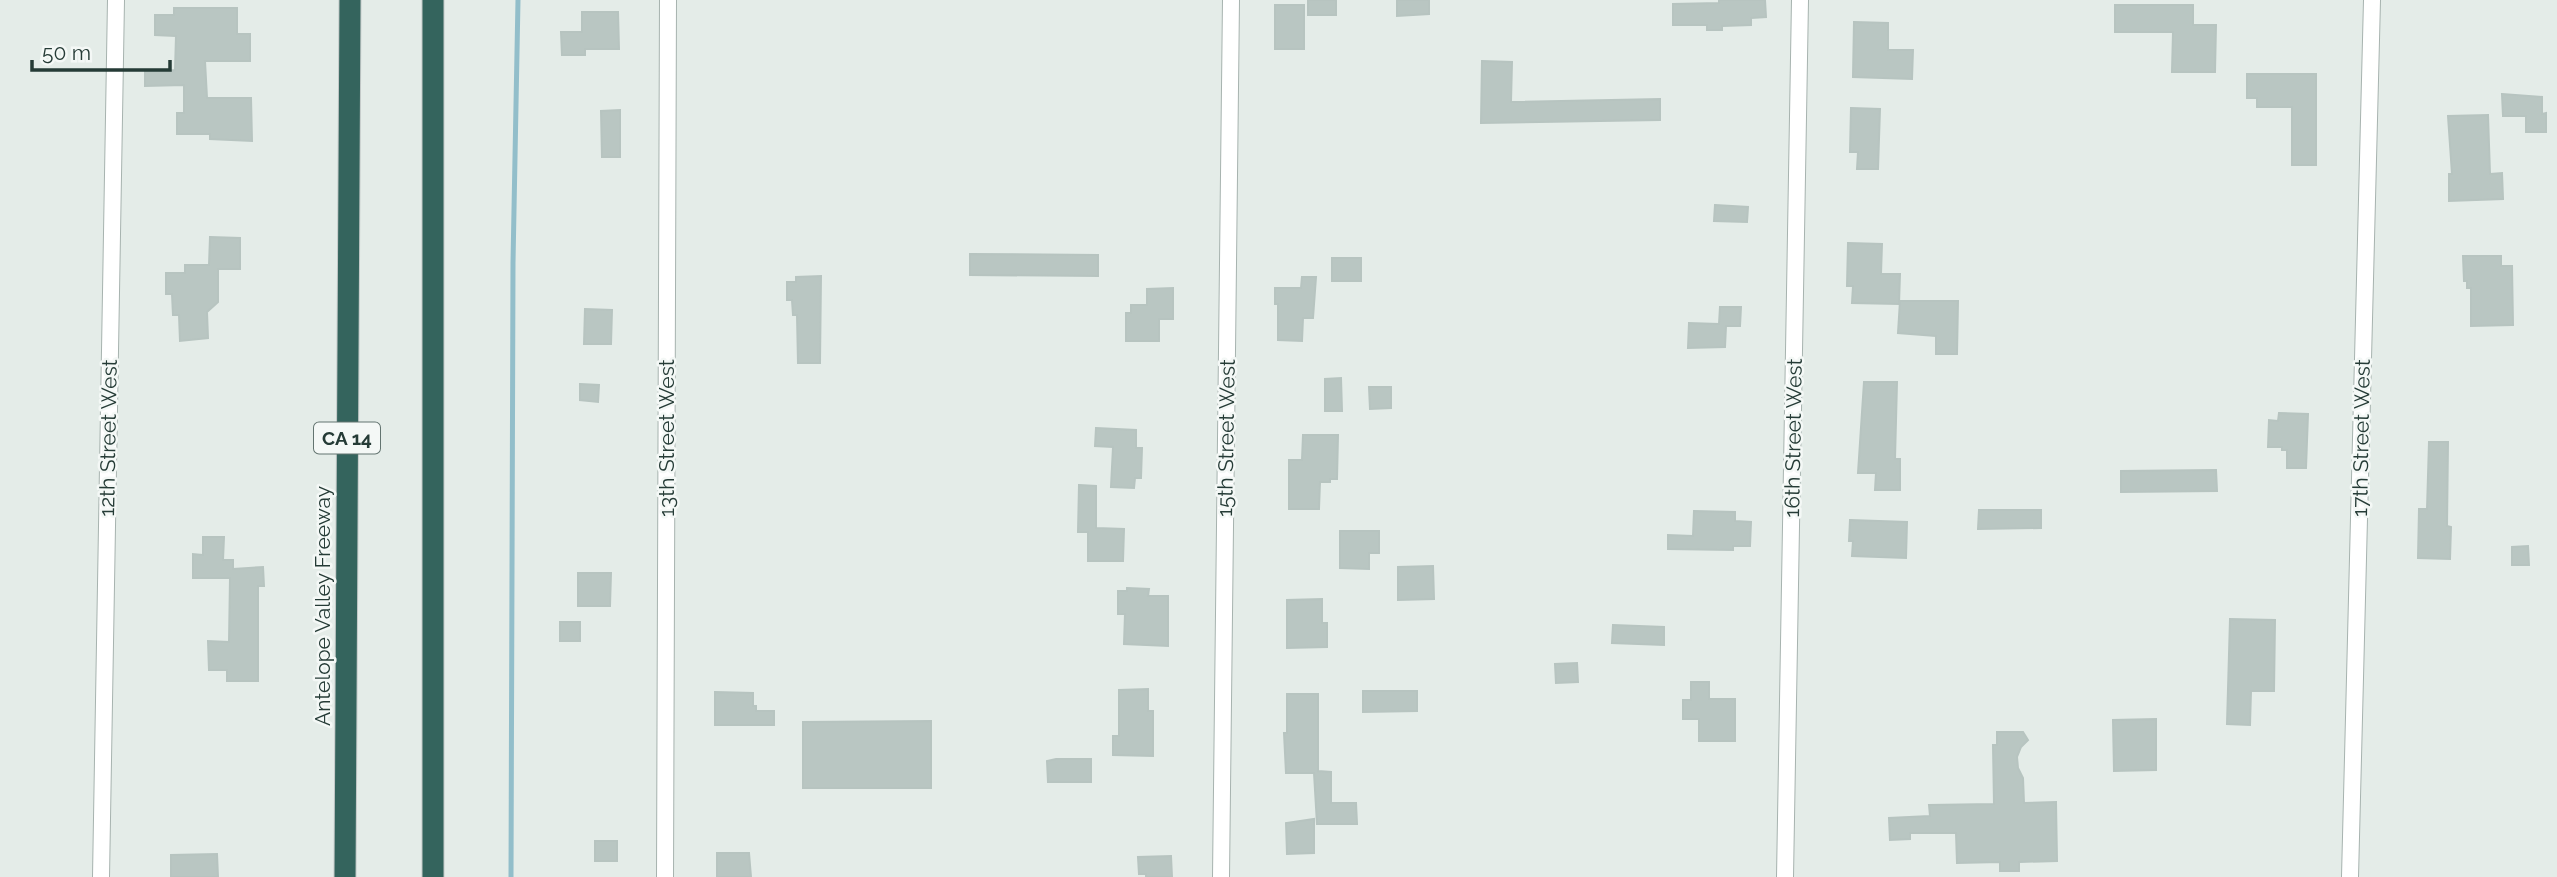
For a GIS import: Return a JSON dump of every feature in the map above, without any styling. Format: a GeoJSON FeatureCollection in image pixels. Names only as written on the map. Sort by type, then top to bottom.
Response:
{"type":"FeatureCollection","features":[{"type":"Feature","properties":{"kind":"highway","name":"Antelope Valley Freeway"},"geometry":{"type":"LineString","coordinates":[[345,877],[350,0]]}},
{"type":"Feature","properties":{"kind":"highway"},"geometry":{"type":"LineString","coordinates":[[433,0],[433,877]]}},
{"type":"Feature","properties":{"kind":"street","name":"12th Street West"},"geometry":{"type":"LineString","coordinates":[[101,877],[116,0]]}},
{"type":"Feature","properties":{"kind":"street","name":"13th Street West"},"geometry":{"type":"LineString","coordinates":[[665,877],[668,0]]}},
{"type":"Feature","properties":{"kind":"street","name":"15th Street West"},"geometry":{"type":"LineString","coordinates":[[1221,877],[1231,0]]}},
{"type":"Feature","properties":{"kind":"street","name":"16th Street West"},"geometry":{"type":"LineString","coordinates":[[1785,877],[1800,0]]}},
{"type":"Feature","properties":{"kind":"street","name":"17th Street West"},"geometry":{"type":"LineString","coordinates":[[2350,877],[2372,0]]}},
{"type":"Feature","properties":{"kind":"building"},"geometry":{"type":"Polygon","coordinates":[[[1308,0],[1336,0],[1336,15],[1308,15],[1308,0]]]}},
{"type":"Feature","properties":{"kind":"building"},"geometry":{"type":"Polygon","coordinates":[[[1397,0],[1429,0],[1429,14],[1397,16],[1397,0]]]}},
{"type":"Feature","properties":{"kind":"building"},"geometry":{"type":"Polygon","coordinates":[[[1719,0],[1765,0],[1766,17],[1751,18],[1751,25],[1722,26],[1722,30],[1707,30],[1707,25],[1673,25],[1673,4],[1719,3],[1719,0]]]}},
{"type":"Feature","properties":{"kind":"building"},"geometry":{"type":"Polygon","coordinates":[[[1275,5],[1304,5],[1304,49],[1275,49],[1275,5]]]}},
{"type":"Feature","properties":{"kind":"building"},"geometry":{"type":"Polygon","coordinates":[[[2115,5],[2193,5],[2193,25],[2216,25],[2215,72],[2172,72],[2173,32],[2115,32],[2115,5]]]}},
{"type":"Feature","properties":{"kind":"building"},"geometry":{"type":"Polygon","coordinates":[[[174,8],[237,8],[237,34],[250,34],[250,61],[205,61],[207,98],[251,98],[252,141],[210,139],[210,134],[177,134],[177,113],[184,113],[184,85],[145,86],[145,71],[175,70],[176,36],[155,35],[155,15],[174,15],[174,8]]]}},
{"type":"Feature","properties":{"kind":"building"},"geometry":{"type":"Polygon","coordinates":[[[582,12],[618,12],[619,49],[585,49],[585,55],[562,55],[561,32],[582,32],[582,12]]]}},
{"type":"Feature","properties":{"kind":"building"},"geometry":{"type":"Polygon","coordinates":[[[1854,22],[1888,23],[1888,50],[1913,50],[1912,79],[1853,77],[1854,22]]]}},
{"type":"Feature","properties":{"kind":"building"},"geometry":{"type":"Polygon","coordinates":[[[1482,61],[1512,62],[1511,102],[1660,99],[1660,120],[1481,123],[1482,61]]]}},
{"type":"Feature","properties":{"kind":"building"},"geometry":{"type":"Polygon","coordinates":[[[2247,74],[2316,74],[2316,165],[2292,165],[2292,107],[2257,107],[2257,98],[2247,98],[2247,74]]]}},
{"type":"Feature","properties":{"kind":"building"},"geometry":{"type":"Polygon","coordinates":[[[2502,94],[2542,97],[2542,114],[2546,113],[2546,132],[2526,132],[2526,116],[2503,116],[2502,94]]]}},
{"type":"Feature","properties":{"kind":"building"},"geometry":{"type":"Polygon","coordinates":[[[1851,108],[1880,109],[1878,169],[1857,169],[1858,152],[1850,152],[1851,108]]]}},
{"type":"Feature","properties":{"kind":"building"},"geometry":{"type":"Polygon","coordinates":[[[620,110],[620,157],[602,157],[601,111],[620,110]]]}},
{"type":"Feature","properties":{"kind":"building"},"geometry":{"type":"Polygon","coordinates":[[[2488,115],[2490,174],[2502,173],[2503,199],[2449,201],[2449,174],[2452,174],[2448,116],[2488,115]]]}},
{"type":"Feature","properties":{"kind":"building"},"geometry":{"type":"Polygon","coordinates":[[[1715,205],[1748,207],[1747,222],[1714,221],[1715,205]]]}},
{"type":"Feature","properties":{"kind":"building"},"geometry":{"type":"Polygon","coordinates":[[[210,237],[240,238],[240,269],[218,269],[218,302],[207,312],[208,338],[180,341],[179,315],[173,315],[172,294],[166,294],[166,273],[185,273],[185,265],[209,265],[210,237]]]}},
{"type":"Feature","properties":{"kind":"building"},"geometry":{"type":"Polygon","coordinates":[[[1848,243],[1882,244],[1881,274],[1900,274],[1899,304],[1852,303],[1853,286],[1847,286],[1848,243]]]}},
{"type":"Feature","properties":{"kind":"building"},"geometry":{"type":"Polygon","coordinates":[[[970,254],[1098,255],[1098,276],[970,275],[970,254]]]}},
{"type":"Feature","properties":{"kind":"building"},"geometry":{"type":"Polygon","coordinates":[[[2463,256],[2501,256],[2501,266],[2512,266],[2513,325],[2471,326],[2471,288],[2467,288],[2467,281],[2464,281],[2463,256]]]}},
{"type":"Feature","properties":{"kind":"building"},"geometry":{"type":"Polygon","coordinates":[[[1332,258],[1361,258],[1361,281],[1332,281],[1332,258]]]}},
{"type":"Feature","properties":{"kind":"building"},"geometry":{"type":"Polygon","coordinates":[[[821,276],[820,363],[798,363],[797,315],[793,315],[792,300],[787,300],[787,282],[796,282],[796,277],[821,276]]]}},
{"type":"Feature","properties":{"kind":"building"},"geometry":{"type":"Polygon","coordinates":[[[1302,277],[1316,277],[1313,318],[1303,318],[1302,341],[1278,340],[1275,288],[1301,288],[1302,277]]]}},
{"type":"Feature","properties":{"kind":"building"},"geometry":{"type":"Polygon","coordinates":[[[1173,288],[1173,319],[1159,319],[1159,341],[1126,341],[1126,313],[1131,313],[1131,305],[1147,305],[1147,289],[1173,288]]]}},
{"type":"Feature","properties":{"kind":"building"},"geometry":{"type":"Polygon","coordinates":[[[1900,301],[1958,301],[1957,354],[1936,354],[1936,336],[1898,333],[1900,301]]]}},
{"type":"Feature","properties":{"kind":"building"},"geometry":{"type":"Polygon","coordinates":[[[1720,307],[1741,307],[1740,326],[1726,326],[1725,347],[1688,348],[1689,323],[1719,324],[1720,307]]]}},
{"type":"Feature","properties":{"kind":"building"},"geometry":{"type":"Polygon","coordinates":[[[585,309],[612,310],[611,344],[584,344],[585,309]]]}},
{"type":"Feature","properties":{"kind":"building"},"geometry":{"type":"Polygon","coordinates":[[[1341,378],[1342,411],[1325,411],[1325,379],[1341,378]]]}},
{"type":"Feature","properties":{"kind":"building"},"geometry":{"type":"Polygon","coordinates":[[[1864,382],[1897,382],[1895,459],[1900,459],[1900,490],[1875,490],[1876,473],[1858,473],[1864,382]]]}},
{"type":"Feature","properties":{"kind":"building"},"geometry":{"type":"Polygon","coordinates":[[[580,384],[599,385],[598,402],[580,400],[580,384]]]}},
{"type":"Feature","properties":{"kind":"building"},"geometry":{"type":"Polygon","coordinates":[[[1369,387],[1391,387],[1391,408],[1370,409],[1369,387]]]}},
{"type":"Feature","properties":{"kind":"building"},"geometry":{"type":"Polygon","coordinates":[[[2279,413],[2308,414],[2306,468],[2287,468],[2287,450],[2282,450],[2282,447],[2268,447],[2269,420],[2278,421],[2279,413]]]}},
{"type":"Feature","properties":{"kind":"building"},"geometry":{"type":"Polygon","coordinates":[[[1096,428],[1136,430],[1136,448],[1142,448],[1141,478],[1135,478],[1134,488],[1111,487],[1113,447],[1095,446],[1096,428]]]}},
{"type":"Feature","properties":{"kind":"building"},"geometry":{"type":"Polygon","coordinates":[[[1303,435],[1338,435],[1337,479],[1320,482],[1319,509],[1289,509],[1289,460],[1302,460],[1303,435]]]}},
{"type":"Feature","properties":{"kind":"building"},"geometry":{"type":"Polygon","coordinates":[[[2429,442],[2448,442],[2447,526],[2451,527],[2450,559],[2418,558],[2419,509],[2427,509],[2429,442]]]}},
{"type":"Feature","properties":{"kind":"building"},"geometry":{"type":"Polygon","coordinates":[[[2216,470],[2217,491],[2121,492],[2121,471],[2216,470]]]}},
{"type":"Feature","properties":{"kind":"building"},"geometry":{"type":"Polygon","coordinates":[[[1079,485],[1096,486],[1096,528],[1124,529],[1123,561],[1088,561],[1088,532],[1078,532],[1079,485]]]}},
{"type":"Feature","properties":{"kind":"building"},"geometry":{"type":"Polygon","coordinates":[[[1979,510],[2041,510],[2041,528],[1978,529],[1979,510]]]}},
{"type":"Feature","properties":{"kind":"building"},"geometry":{"type":"Polygon","coordinates":[[[1694,511],[1735,512],[1735,521],[1751,522],[1750,546],[1733,546],[1733,550],[1668,549],[1668,535],[1693,536],[1694,511]]]}},
{"type":"Feature","properties":{"kind":"building"},"geometry":{"type":"Polygon","coordinates":[[[1850,520],[1907,522],[1906,558],[1852,556],[1853,541],[1849,541],[1850,520]]]}},
{"type":"Feature","properties":{"kind":"building"},"geometry":{"type":"Polygon","coordinates":[[[1340,531],[1379,531],[1379,553],[1369,553],[1369,569],[1340,568],[1340,531]]]}},
{"type":"Feature","properties":{"kind":"building"},"geometry":{"type":"Polygon","coordinates":[[[203,537],[224,537],[223,560],[233,560],[233,569],[263,567],[264,586],[258,586],[258,681],[227,681],[227,670],[209,670],[208,641],[229,642],[230,578],[193,578],[193,554],[203,555],[203,537]]]}},
{"type":"Feature","properties":{"kind":"building"},"geometry":{"type":"Polygon","coordinates":[[[2528,546],[2529,565],[2512,565],[2512,547],[2528,546]]]}},
{"type":"Feature","properties":{"kind":"building"},"geometry":{"type":"Polygon","coordinates":[[[1433,566],[1434,599],[1398,600],[1398,567],[1433,566]]]}},
{"type":"Feature","properties":{"kind":"building"},"geometry":{"type":"Polygon","coordinates":[[[578,573],[611,573],[610,606],[578,606],[578,573]]]}},
{"type":"Feature","properties":{"kind":"building"},"geometry":{"type":"Polygon","coordinates":[[[1127,588],[1149,589],[1148,596],[1168,596],[1168,646],[1124,644],[1125,614],[1118,614],[1118,591],[1127,591],[1127,588]]]}},
{"type":"Feature","properties":{"kind":"building"},"geometry":{"type":"Polygon","coordinates":[[[1322,599],[1322,623],[1327,623],[1327,647],[1287,648],[1287,600],[1322,599]]]}},
{"type":"Feature","properties":{"kind":"building"},"geometry":{"type":"Polygon","coordinates":[[[2230,619],[2275,620],[2274,691],[2251,691],[2250,725],[2227,724],[2230,619]]]}},
{"type":"Feature","properties":{"kind":"building"},"geometry":{"type":"Polygon","coordinates":[[[560,622],[580,622],[580,641],[560,641],[560,622]]]}},
{"type":"Feature","properties":{"kind":"building"},"geometry":{"type":"Polygon","coordinates":[[[1613,625],[1664,627],[1664,645],[1612,643],[1613,625]]]}},
{"type":"Feature","properties":{"kind":"building"},"geometry":{"type":"Polygon","coordinates":[[[1577,663],[1578,682],[1556,683],[1555,664],[1577,663]]]}},
{"type":"Feature","properties":{"kind":"building"},"geometry":{"type":"Polygon","coordinates":[[[1691,682],[1709,682],[1709,699],[1735,699],[1735,741],[1699,741],[1699,719],[1683,719],[1683,700],[1691,700],[1691,682]]]}},
{"type":"Feature","properties":{"kind":"building"},"geometry":{"type":"Polygon","coordinates":[[[1148,689],[1148,711],[1153,711],[1153,756],[1113,755],[1113,736],[1119,736],[1119,690],[1148,689]]]}},
{"type":"Feature","properties":{"kind":"building"},"geometry":{"type":"Polygon","coordinates":[[[1363,691],[1417,691],[1417,711],[1363,712],[1363,691]]]}},
{"type":"Feature","properties":{"kind":"building"},"geometry":{"type":"Polygon","coordinates":[[[715,692],[753,693],[753,706],[756,706],[756,711],[774,711],[774,725],[715,725],[715,692]]]}},
{"type":"Feature","properties":{"kind":"building"},"geometry":{"type":"Polygon","coordinates":[[[1287,694],[1318,694],[1318,771],[1331,772],[1331,803],[1356,803],[1357,824],[1317,824],[1314,773],[1286,773],[1284,733],[1287,733],[1287,694]]]}},
{"type":"Feature","properties":{"kind":"building"},"geometry":{"type":"Polygon","coordinates":[[[2156,719],[2156,770],[2114,771],[2113,720],[2156,719]]]}},
{"type":"Feature","properties":{"kind":"building"},"geometry":{"type":"Polygon","coordinates":[[[931,721],[931,788],[803,788],[803,722],[931,721]]]}},
{"type":"Feature","properties":{"kind":"building"},"geometry":{"type":"Polygon","coordinates":[[[1997,732],[2023,732],[2028,740],[2017,757],[2023,778],[2024,803],[2056,802],[2057,861],[2019,862],[2019,871],[2000,871],[2000,862],[1957,863],[1956,833],[1910,833],[1910,839],[1890,840],[1889,818],[1930,816],[1929,805],[1994,804],[1993,745],[1997,745],[1997,732]]]}},
{"type":"Feature","properties":{"kind":"building"},"geometry":{"type":"Polygon","coordinates":[[[1091,759],[1091,782],[1048,782],[1047,761],[1091,759]]]}},
{"type":"Feature","properties":{"kind":"building"},"geometry":{"type":"Polygon","coordinates":[[[1314,819],[1314,853],[1287,854],[1286,823],[1314,819]]]}},
{"type":"Feature","properties":{"kind":"building"},"geometry":{"type":"Polygon","coordinates":[[[595,841],[617,841],[617,861],[595,861],[595,841]]]}},
{"type":"Feature","properties":{"kind":"building"},"geometry":{"type":"Polygon","coordinates":[[[717,853],[749,853],[751,877],[717,877],[717,853]]]}},
{"type":"Feature","properties":{"kind":"building"},"geometry":{"type":"Polygon","coordinates":[[[217,854],[218,877],[171,877],[171,855],[217,854]]]}},
{"type":"Feature","properties":{"kind":"building"},"geometry":{"type":"Polygon","coordinates":[[[1171,856],[1172,877],[1146,877],[1146,874],[1139,874],[1138,857],[1171,856]]]}},
{"type":"Feature","properties":{"kind":"waterway"},"geometry":{"type":"LineString","coordinates":[[511,877],[513,263],[518,0]]}}]}
